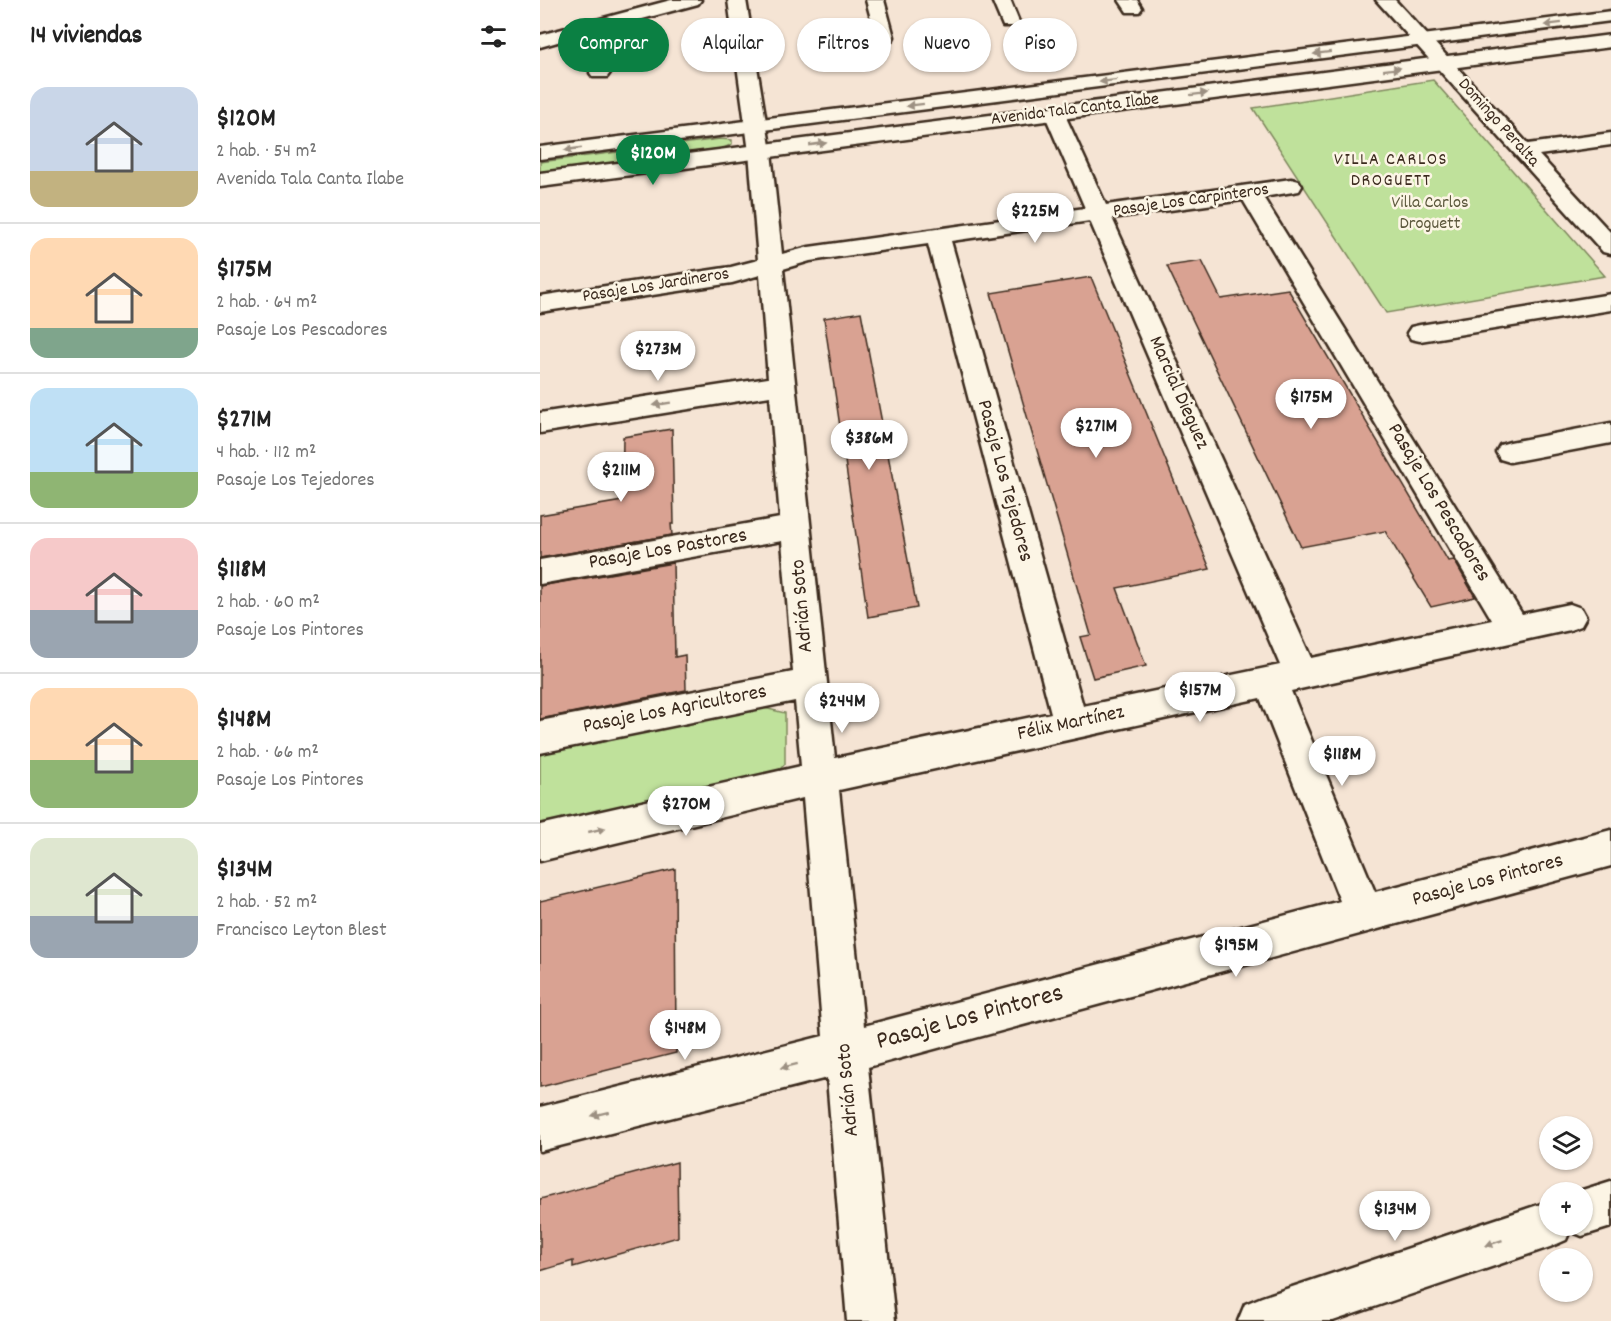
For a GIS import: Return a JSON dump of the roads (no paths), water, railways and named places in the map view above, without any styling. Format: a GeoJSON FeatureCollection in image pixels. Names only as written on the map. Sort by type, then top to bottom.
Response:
{"type":"FeatureCollection","features":[{"type":"Feature","properties":{"kind":"street"},"geometry":{"type":"LineString","coordinates":[[624,18],[692,0]]}},
{"type":"Feature","properties":{"kind":"street","name":"Adrián Soto"},"geometry":{"type":"LineString","coordinates":[[737,0],[758,138],[771,264],[871,1321]]}},
{"type":"Feature","properties":{"kind":"street"},"geometry":{"type":"LineString","coordinates":[[875,0],[880,18]]}},
{"type":"Feature","properties":{"kind":"street"},"geometry":{"type":"LineString","coordinates":[[1001,0],[1008,18]]}},
{"type":"Feature","properties":{"kind":"street","name":"Domingo Peralta"},"geometry":{"type":"LineString","coordinates":[[1385,0],[1610,244]]}},
{"type":"Feature","properties":{"kind":"street","name":"Avenida Tala Canta Ilabe"},"geometry":{"type":"LineString","coordinates":[[540,180],[758,138],[1422,40],[1611,16]]}},
{"type":"Feature","properties":{"kind":"street"},"geometry":{"type":"LineString","coordinates":[[540,40],[558,35]]}},
{"type":"Feature","properties":{"kind":"street","name":"Avenida Tala Canta Ilabe"},"geometry":{"type":"LineString","coordinates":[[540,153],[758,138],[1054,113],[1611,41]]}},
{"type":"Feature","properties":{"kind":"street","name":"Marcial Dieguez"},"geometry":{"type":"LineString","coordinates":[[1054,113],[1099,214],[1285,678]]}},
{"type":"Feature","properties":{"kind":"street"},"geometry":{"type":"LineString","coordinates":[[1523,151],[1611,139]]}},
{"type":"Feature","properties":{"kind":"street","name":"Pasaje Los Carpinteros"},"geometry":{"type":"LineString","coordinates":[[771,264],[810,254],[938,238],[1291,186]]}},
{"type":"Feature","properties":{"kind":"street","name":"Pasaje Los Pescadores"},"geometry":{"type":"LineString","coordinates":[[1251,193],[1514,628]]}},
{"type":"Feature","properties":{"kind":"street","name":"Pasaje Los Tejedores"},"geometry":{"type":"LineString","coordinates":[[938,238],[1071,724]]}},
{"type":"Feature","properties":{"kind":"street","name":"Pasaje Los Jardineros"},"geometry":{"type":"LineString","coordinates":[[540,304],[732,275],[771,264]]}},
{"type":"Feature","properties":{"kind":"street"},"geometry":{"type":"LineString","coordinates":[[1420,333],[1611,302]]}},
{"type":"Feature","properties":{"kind":"street"},"geometry":{"type":"LineString","coordinates":[[540,423],[782,385]]}},
{"type":"Feature","properties":{"kind":"street"},"geometry":{"type":"LineString","coordinates":[[1510,452],[1611,433]]}},
{"type":"Feature","properties":{"kind":"street","name":"Pasaje Los Pastores"},"geometry":{"type":"LineString","coordinates":[[540,572],[795,527]]}},
{"type":"Feature","properties":{"kind":"street","name":"Félix Martínez"},"geometry":{"type":"LineString","coordinates":[[540,843],[819,778],[1570,616]]}},
{"type":"Feature","properties":{"kind":"street"},"geometry":{"type":"LineString","coordinates":[[1285,678],[1365,914]]}},
{"type":"Feature","properties":{"kind":"street","name":"Pasaje Los Agricultores"},"geometry":{"type":"LineString","coordinates":[[540,737],[810,683]]}},
{"type":"Feature","properties":{"kind":"street","name":"Pasaje Los Pintores"},"geometry":{"type":"LineString","coordinates":[[540,1129],[845,1052],[1611,848]]}},
{"type":"Feature","properties":{"kind":"street"},"geometry":{"type":"LineString","coordinates":[[1593,1210],[1611,1204]]}},
{"type":"Feature","properties":{"kind":"street"},"geometry":{"type":"LineString","coordinates":[[1262,1321],[1539,1228]]}},
{"type":"Feature","properties":{"kind":"district","name":"VILLA CARLOS DROGUETT"},"geometry":{"type":"Point","coordinates":[1391,170]}},
{"type":"Feature","properties":{"kind":"park label","name":"Villa Carlos Droguett"},"geometry":{"type":"Point","coordinates":[1430,213]}}]}
